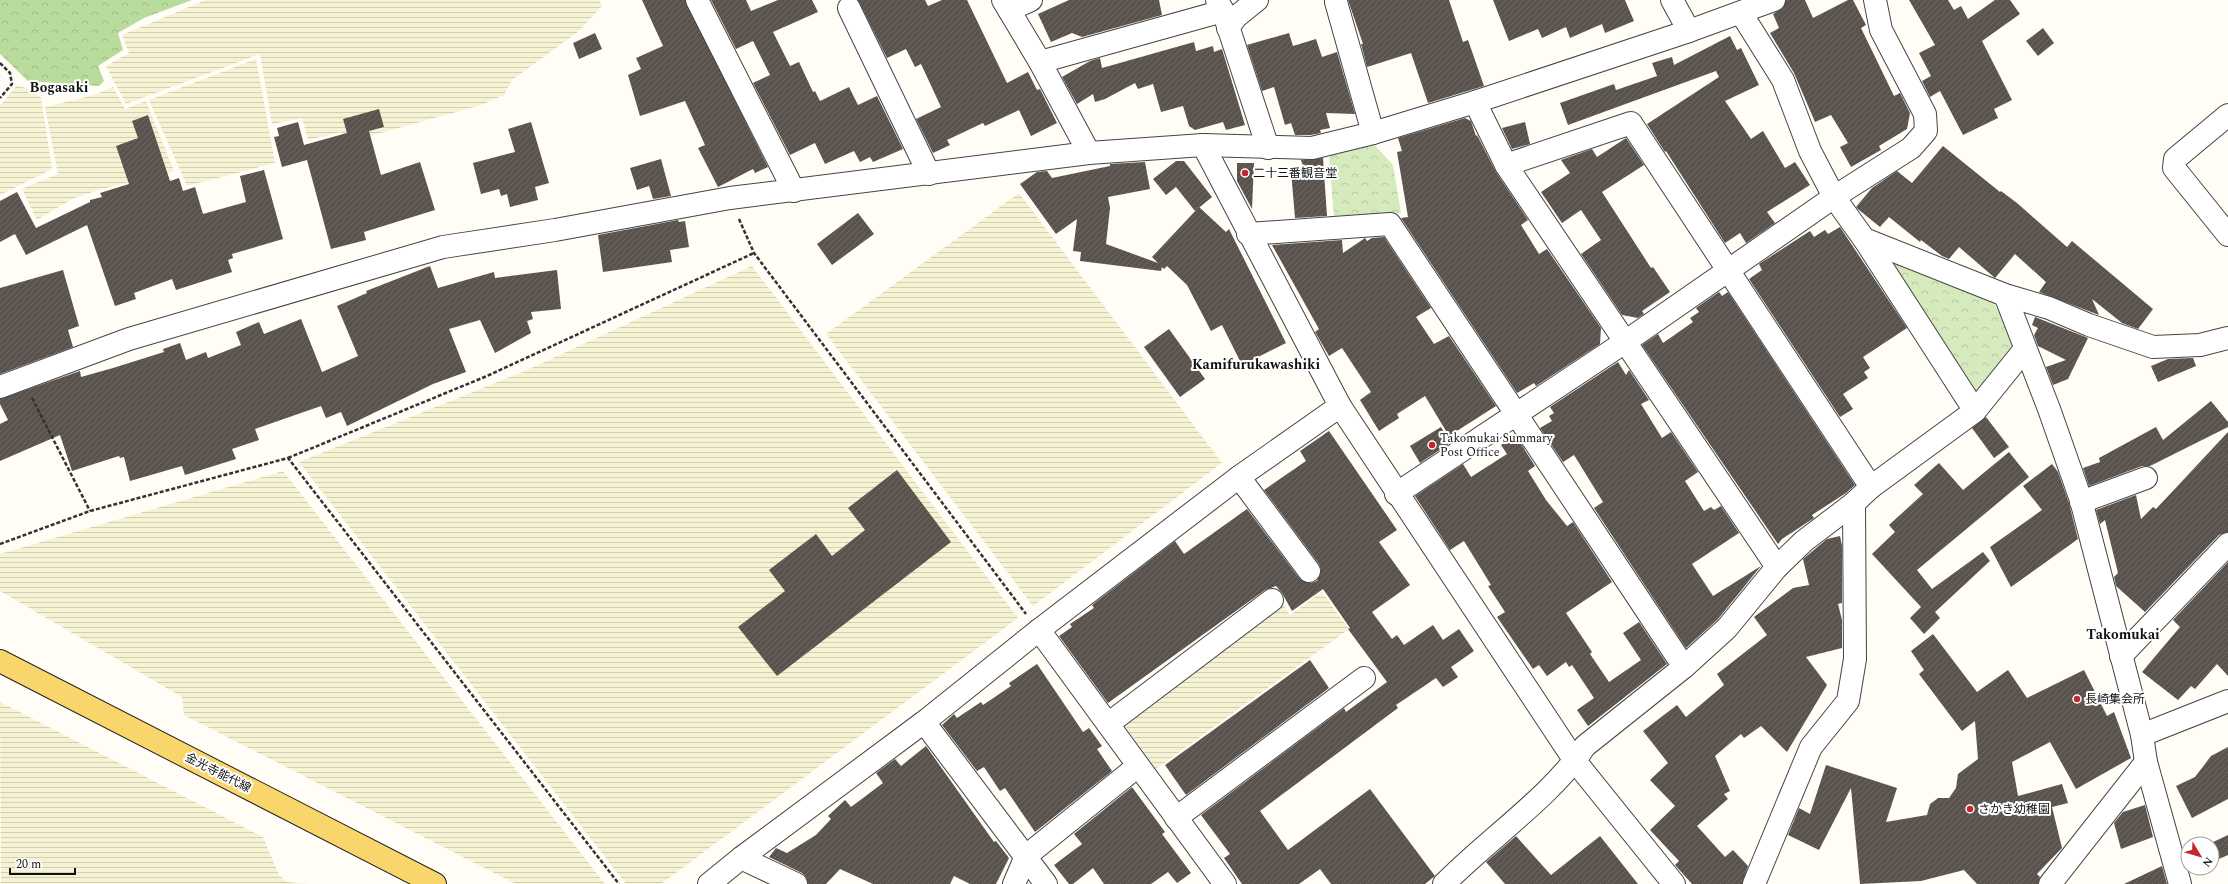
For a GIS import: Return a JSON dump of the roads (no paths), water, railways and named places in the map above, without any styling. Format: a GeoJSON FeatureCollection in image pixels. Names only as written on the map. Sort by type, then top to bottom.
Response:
{"type":"FeatureCollection","features":[{"type":"Feature","properties":{"kind":"main road","name":"金光寺能代線"},"geometry":{"type":"LineString","coordinates":[[0,661],[435,884]]}},
{"type":"Feature","properties":{"kind":"street"},"geometry":{"type":"LineString","coordinates":[[697,0],[794,190]]}},
{"type":"Feature","properties":{"kind":"street"},"geometry":{"type":"LineString","coordinates":[[1031,0],[1006,5],[1040,62],[1089,153]]}},
{"type":"Feature","properties":{"kind":"street"},"geometry":{"type":"LineString","coordinates":[[1040,62],[1223,13],[1236,17],[1257,0]]}},
{"type":"Feature","properties":{"kind":"street"},"geometry":{"type":"LineString","coordinates":[[1672,0],[1689,31]]}},
{"type":"Feature","properties":{"kind":"street"},"geometry":{"type":"LineString","coordinates":[[0,387],[21,378],[143,335],[443,247],[555,230],[730,198],[1089,153],[1203,145],[1268,148],[1312,148],[1374,132],[1475,102],[1689,31],[1774,0]]}},
{"type":"Feature","properties":{"kind":"street"},"geometry":{"type":"LineString","coordinates":[[1396,494],[1517,412],[1625,342],[1834,196],[1911,148],[1926,131],[1925,114],[1881,30],[1874,0]]}},
{"type":"Feature","properties":{"kind":"street"},"geometry":{"type":"LineString","coordinates":[[1336,2],[1374,132]]}},
{"type":"Feature","properties":{"kind":"street"},"geometry":{"type":"LineString","coordinates":[[849,8],[929,174]]}},
{"type":"Feature","properties":{"kind":"street"},"geometry":{"type":"LineString","coordinates":[[1223,13],[1268,148]]}},
{"type":"Feature","properties":{"kind":"street"},"geometry":{"type":"LineString","coordinates":[[1741,13],[1783,80],[1810,151],[1834,196],[1864,239],[1975,411]]}},
{"type":"Feature","properties":{"kind":"street"},"geometry":{"type":"LineString","coordinates":[[1475,102],[1506,165],[1777,567]]}},
{"type":"Feature","properties":{"kind":"street"},"geometry":{"type":"LineString","coordinates":[[2228,115],[2175,160],[2174,168],[2228,235]]}},
{"type":"Feature","properties":{"kind":"street"},"geometry":{"type":"LineString","coordinates":[[1506,165],[1631,123],[1729,269],[1871,487]]}},
{"type":"Feature","properties":{"kind":"street"},"geometry":{"type":"LineString","coordinates":[[1203,145],[1248,234],[1340,406],[1396,494],[1575,761],[1674,884]]}},
{"type":"Feature","properties":{"kind":"street"},"geometry":{"type":"LineString","coordinates":[[1248,234],[1390,224],[1517,412],[1684,667]]}},
{"type":"Feature","properties":{"kind":"street"},"geometry":{"type":"LineString","coordinates":[[1864,239],[2005,295],[2049,308],[2089,325],[2153,347],[2200,345],[2228,338]]}},
{"type":"Feature","properties":{"kind":"street"},"geometry":{"type":"LineString","coordinates":[[2005,295],[2049,408],[2081,502],[2142,735],[2146,762],[2180,884]]}},
{"type":"Feature","properties":{"kind":"street"},"geometry":{"type":"LineString","coordinates":[[1444,884],[1575,761],[1585,746],[1684,667],[1727,628],[1777,567],[1804,541],[1854,503],[1871,487],[1975,411],[2025,349]]}},
{"type":"Feature","properties":{"kind":"street"},"geometry":{"type":"LineString","coordinates":[[709,884],[741,858],[924,722],[1039,630],[1239,476],[1340,406]]}},
{"type":"Feature","properties":{"kind":"street"},"geometry":{"type":"LineString","coordinates":[[1239,476],[1309,571]]}},
{"type":"Feature","properties":{"kind":"street"},"geometry":{"type":"LineString","coordinates":[[2081,502],[2146,478]]}},
{"type":"Feature","properties":{"kind":"street"},"geometry":{"type":"LineString","coordinates":[[1754,884],[1811,747],[1848,701],[1855,659],[1854,503]]}},
{"type":"Feature","properties":{"kind":"street"},"geometry":{"type":"LineString","coordinates":[[2121,656],[2228,544]]}},
{"type":"Feature","properties":{"kind":"street"},"geometry":{"type":"LineString","coordinates":[[1108,724],[1272,600]]}},
{"type":"Feature","properties":{"kind":"street"},"geometry":{"type":"LineString","coordinates":[[1039,630],[1226,884]]}},
{"type":"Feature","properties":{"kind":"street"},"geometry":{"type":"LineString","coordinates":[[1176,818],[1364,678]]}},
{"type":"Feature","properties":{"kind":"street"},"geometry":{"type":"LineString","coordinates":[[2142,735],[2228,701]]}},
{"type":"Feature","properties":{"kind":"street"},"geometry":{"type":"LineString","coordinates":[[924,722],[1046,884]]}},
{"type":"Feature","properties":{"kind":"street"},"geometry":{"type":"LineString","coordinates":[[2050,884],[2146,762]]}},
{"type":"Feature","properties":{"kind":"street"},"geometry":{"type":"LineString","coordinates":[[1014,884],[1026,856],[1138,766]]}},
{"type":"Feature","properties":{"kind":"street"},"geometry":{"type":"LineString","coordinates":[[741,858],[796,884]]}},
{"type":"Feature","properties":{"kind":"place","name":"二十三番観音堂"},"geometry":{"type":"Point","coordinates":[1245,173]}},
{"type":"Feature","properties":{"kind":"place","name":"Takomukai Summary Post Office"},"geometry":{"type":"Point","coordinates":[1432,445]}},
{"type":"Feature","properties":{"kind":"place","name":"長崎集会所"},"geometry":{"type":"Point","coordinates":[2077,699]}},
{"type":"Feature","properties":{"kind":"place","name":"さかき幼稚園"},"geometry":{"type":"Point","coordinates":[1970,809]}},
{"type":"Feature","properties":{"kind":"district","name":"Bogasaki"},"geometry":{"type":"Point","coordinates":[59,87]}},
{"type":"Feature","properties":{"kind":"district","name":"Kamifurukawashiki"},"geometry":{"type":"Point","coordinates":[1256,364]}},
{"type":"Feature","properties":{"kind":"district","name":"Takomukai"},"geometry":{"type":"Point","coordinates":[2123,634]}}]}
